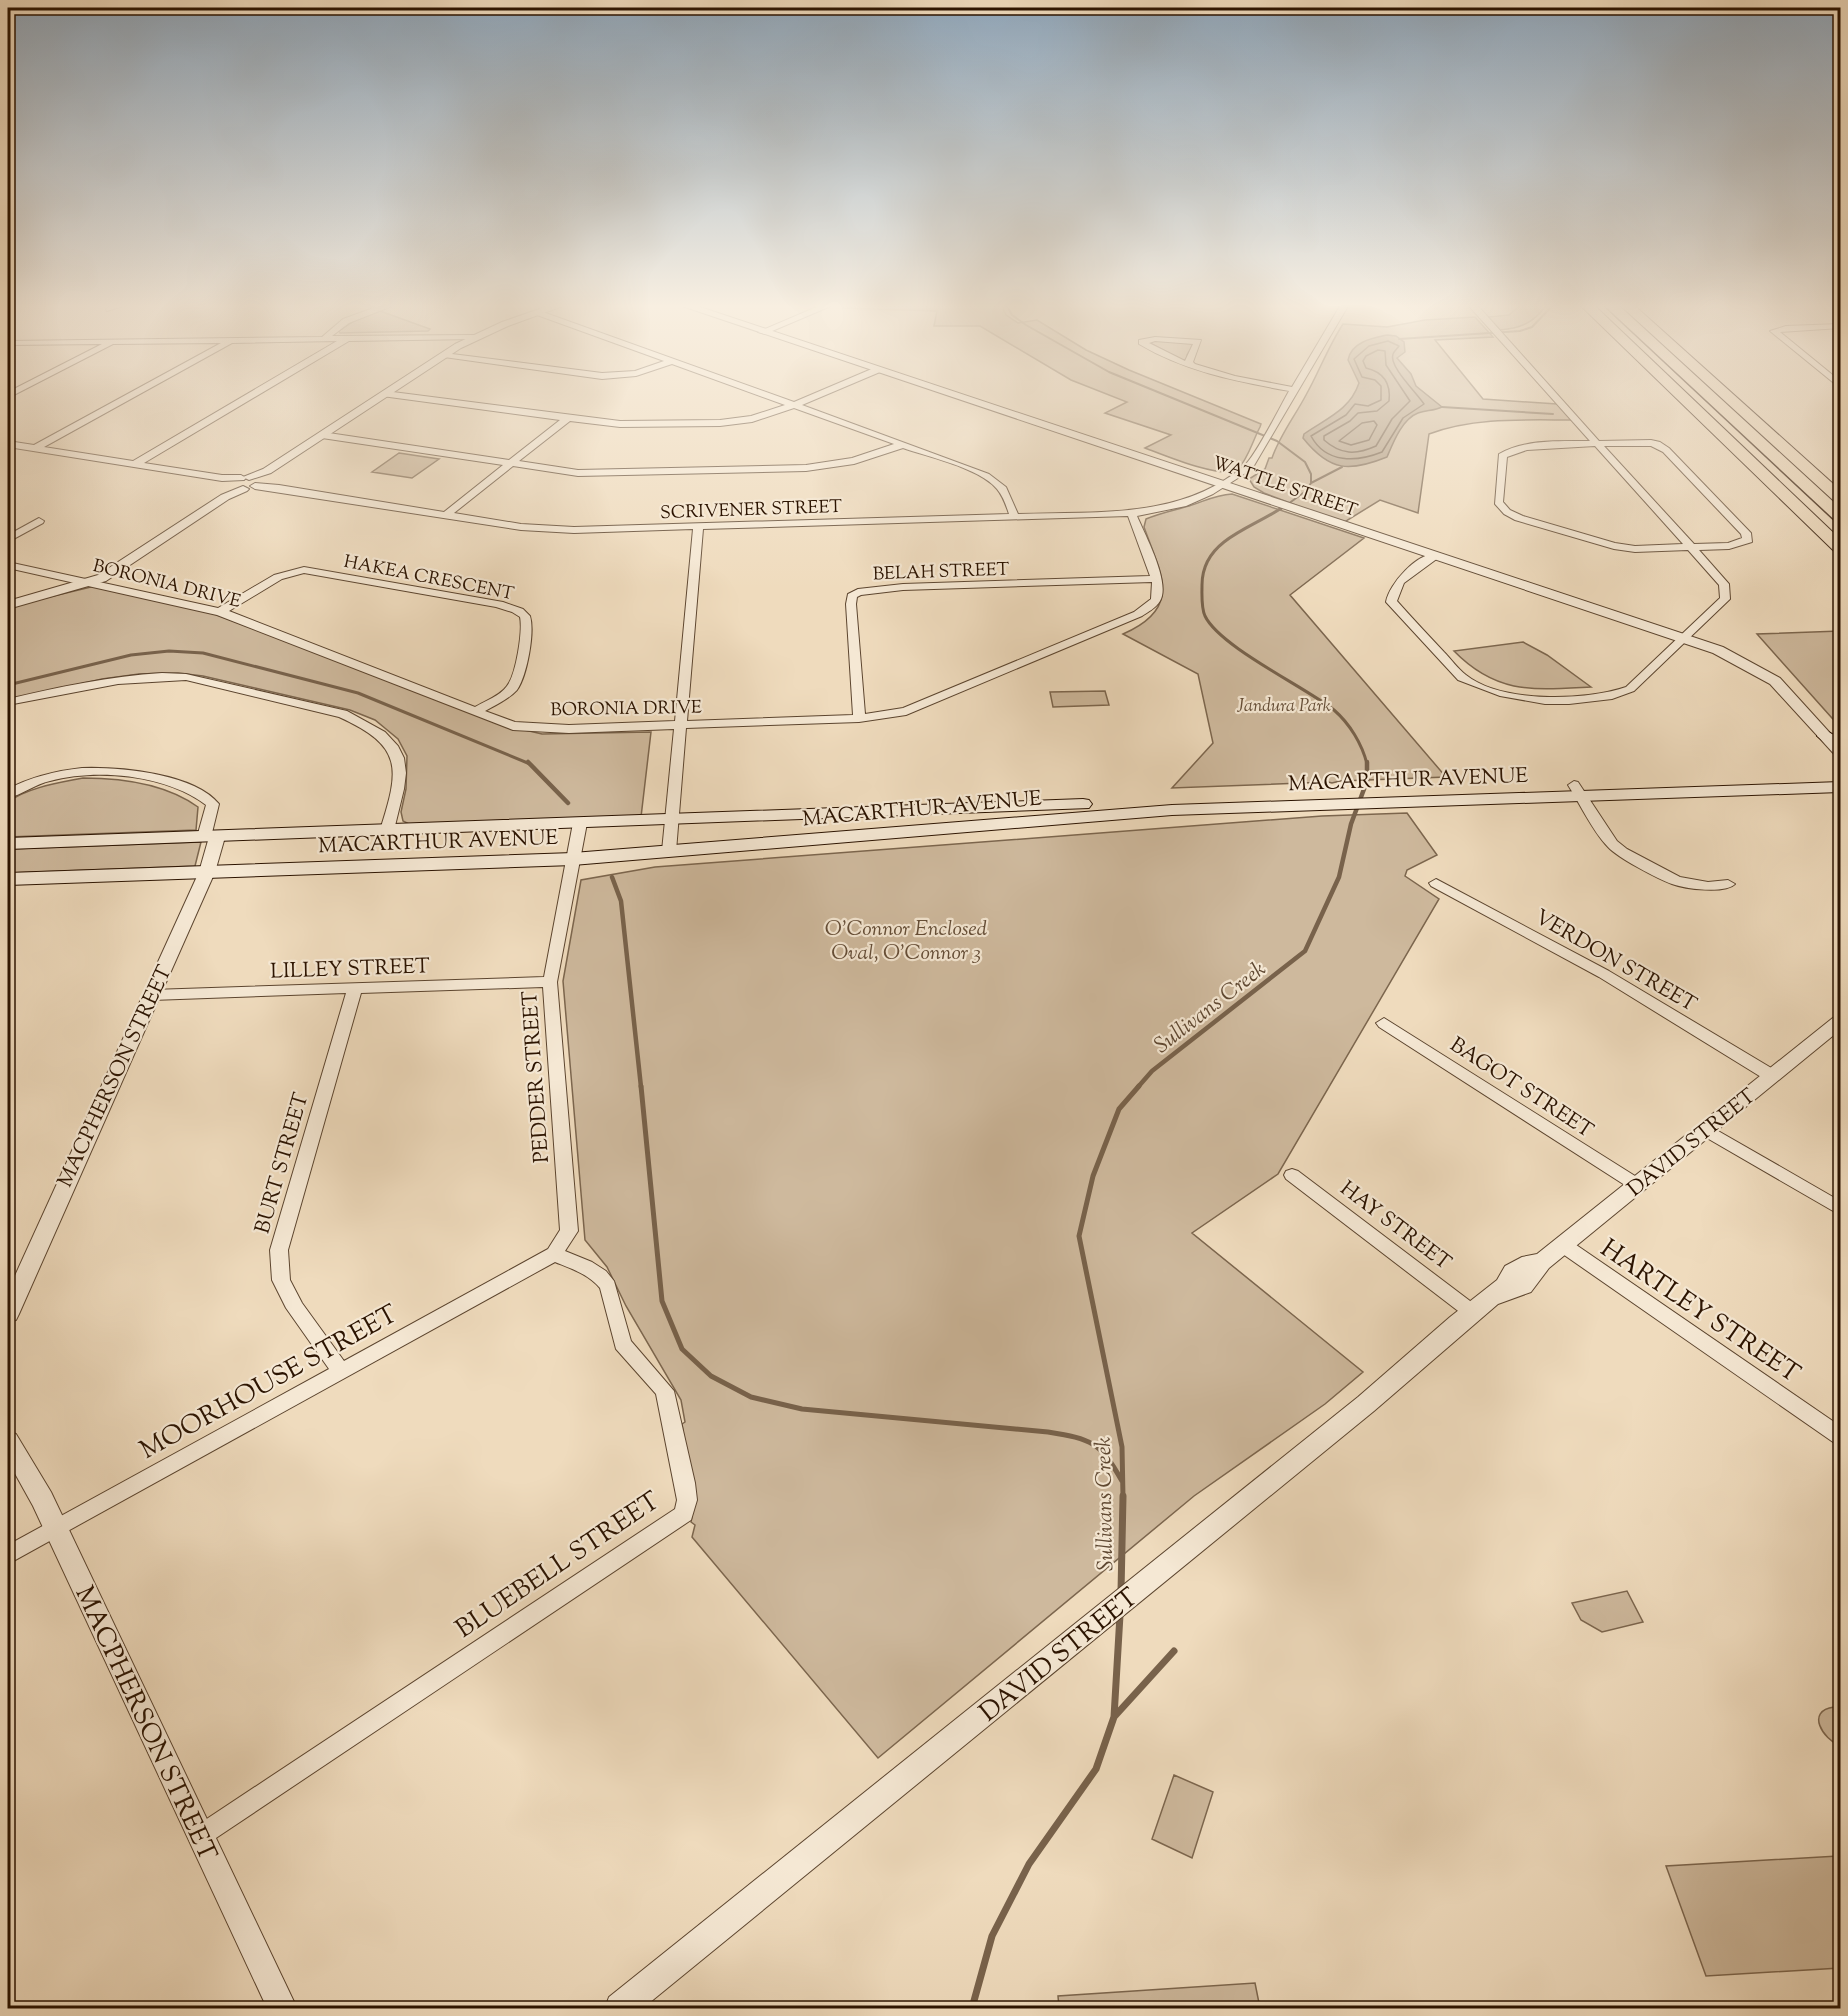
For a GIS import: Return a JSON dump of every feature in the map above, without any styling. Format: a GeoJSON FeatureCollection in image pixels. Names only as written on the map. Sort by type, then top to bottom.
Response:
{"type":"FeatureCollection","features":[{"type":"Feature","properties":{"kind":"highway"},"geometry":{"type":"LineString","coordinates":[[1686,400],[1840,548]]}},
{"type":"Feature","properties":{"kind":"highway"},"geometry":{"type":"LineString","coordinates":[[1731,400],[1840,498]]}},
{"type":"Feature","properties":{"kind":"main road","name":"MACARTHUR AVENUE"},"geometry":{"type":"LineString","coordinates":[[8,844],[1336,799],[1577,790],[1840,776]]}},
{"type":"Feature","properties":{"kind":"main road","name":"MACARTHUR AVENUE"},"geometry":{"type":"LineString","coordinates":[[1577,790],[1840,787]]}},
{"type":"Feature","properties":{"kind":"main road","name":"MACARTHUR AVENUE"},"geometry":{"type":"LineString","coordinates":[[8,879],[573,859],[1169,805]]}},
{"type":"Feature","properties":{"kind":"street"},"geometry":{"type":"LineString","coordinates":[[34,448],[121,400]]}},
{"type":"Feature","properties":{"kind":"street"},"geometry":{"type":"LineString","coordinates":[[135,465],[244,400]]}},
{"type":"Feature","properties":{"kind":"street"},"geometry":{"type":"LineString","coordinates":[[8,604],[92,582],[111,574],[247,481],[376,400]]}},
{"type":"Feature","properties":{"kind":"street"},"geometry":{"type":"LineString","coordinates":[[428,400],[567,420],[620,424],[720,423],[752,419],[806,400]]}},
{"type":"Feature","properties":{"kind":"street"},"geometry":{"type":"LineString","coordinates":[[780,400],[976,471],[997,482],[1005,490],[1015,518]]}},
{"type":"Feature","properties":{"kind":"street","name":"WATTLE STREET"},"geometry":{"type":"LineString","coordinates":[[967,400],[1684,639],[1740,660],[1775,681],[1833,741],[1840,753]]}},
{"type":"Feature","properties":{"kind":"street","name":"SCRIVENER STREET"},"geometry":{"type":"LineString","coordinates":[[8,444],[546,529],[1132,515],[1183,504],[1222,485],[1249,467],[1289,400]]}},
{"type":"Feature","properties":{"kind":"street"},"geometry":{"type":"LineString","coordinates":[[1434,556],[1392,589],[1390,602],[1455,672],[1475,686],[1509,696],[1537,700],[1600,698],[1620,694],[1630,689],[1724,602],[1726,593],[1724,584],[1558,400]]}},
{"type":"Feature","properties":{"kind":"street"},"geometry":{"type":"LineString","coordinates":[[446,515],[567,420]]}},
{"type":"Feature","properties":{"kind":"street"},"geometry":{"type":"LineString","coordinates":[[322,435],[578,473],[806,468],[854,461],[904,444]]}},
{"type":"Feature","properties":{"kind":"street"},"geometry":{"type":"LineString","coordinates":[[1651,443],[1661,446],[1749,537],[1744,543],[1691,547],[1635,549],[1614,546],[1507,512],[1498,502],[1503,454],[1536,446],[1651,443]]}},
{"type":"Feature","properties":{"kind":"street"},"geometry":{"type":"LineString","coordinates":[[1132,515],[1155,572],[1155,579]]}},
{"type":"Feature","properties":{"kind":"street"},"geometry":{"type":"LineString","coordinates":[[8,539],[39,521]]}},
{"type":"Feature","properties":{"kind":"street"},"geometry":{"type":"LineString","coordinates":[[669,851],[698,527]]}},
{"type":"Feature","properties":{"kind":"street","name":"BORONIA DRIVE"},"geometry":{"type":"LineString","coordinates":[[8,565],[220,612],[513,726],[568,729],[859,718],[906,711],[1138,615],[1157,598],[1155,579]]}},
{"type":"Feature","properties":{"kind":"street","name":"HAKEA CRESCENT"},"geometry":{"type":"LineString","coordinates":[[220,612],[278,577],[304,570],[484,602],[515,610],[523,614],[527,623],[517,681],[506,693],[477,711]]}},
{"type":"Feature","properties":{"kind":"street","name":"BELAH STREET"},"geometry":{"type":"LineString","coordinates":[[859,718],[851,604],[852,596],[858,592],[883,588],[1155,579]]}},
{"type":"Feature","properties":{"kind":"street"},"geometry":{"type":"LineString","coordinates":[[8,702],[102,681],[130,677],[169,676],[186,677],[343,714],[366,723],[389,740],[400,758],[400,777],[387,830]]}},
{"type":"Feature","properties":{"kind":"street"},"geometry":{"type":"LineString","coordinates":[[8,794],[45,779],[88,770],[121,771],[196,791],[213,804],[211,837]]}},
{"type":"Feature","properties":{"kind":"street"},"geometry":{"type":"LineString","coordinates":[[1577,790],[1612,844],[1622,852],[1676,881],[1707,886],[1728,884]]}},
{"type":"Feature","properties":{"kind":"street","name":"PEDDER STREET"},"geometry":{"type":"LineString","coordinates":[[555,1254],[569,1231],[550,982],[580,823]]}},
{"type":"Feature","properties":{"kind":"street","name":"MACPHERSON STREET"},"geometry":{"type":"LineString","coordinates":[[8,1314],[39,1240],[207,872],[211,837]]}},
{"type":"Feature","properties":{"kind":"street","name":"VERDON STREET"},"geometry":{"type":"LineString","coordinates":[[1436,884],[1604,974],[1772,1076]]}},
{"type":"Feature","properties":{"kind":"street","name":"LILLEY STREET"},"geometry":{"type":"LineString","coordinates":[[152,995],[550,982]]}},
{"type":"Feature","properties":{"kind":"street","name":"BURT STREET"},"geometry":{"type":"LineString","coordinates":[[342,1372],[295,1308],[281,1280],[279,1250],[355,989]]}},
{"type":"Feature","properties":{"kind":"street","name":"BAGOT STREET"},"geometry":{"type":"LineString","coordinates":[[1384,1023],[1637,1185]]}},
{"type":"Feature","properties":{"kind":"street","name":"DAVID STREET"},"geometry":{"type":"LineString","coordinates":[[620,2008],[1366,1404],[1472,1312],[1492,1296],[1515,1291],[1528,1284],[1542,1262],[1772,1076],[1838,1027]]}},
{"type":"Feature","properties":{"kind":"street"},"geometry":{"type":"LineString","coordinates":[[1706,1130],[1840,1209]]}},
{"type":"Feature","properties":{"kind":"street","name":"HAY STREET"},"geometry":{"type":"LineString","coordinates":[[1292,1175],[1472,1312]]}},
{"type":"Feature","properties":{"kind":"street","name":"HARTLEY STREET"},"geometry":{"type":"LineString","coordinates":[[1563,1245],[1840,1436]]}},
{"type":"Feature","properties":{"kind":"street","name":"MOORHOUSE STREET"},"geometry":{"type":"LineString","coordinates":[[8,1555],[555,1254]]}},
{"type":"Feature","properties":{"kind":"street","name":"BLUEBELL STREET"},"geometry":{"type":"LineString","coordinates":[[201,1836],[684,1514],[687,1500],[685,1483],[665,1391],[623,1344],[614,1299],[600,1276],[586,1267],[555,1254]]}},
{"type":"Feature","properties":{"kind":"street","name":"MACPHERSON STREET"},"geometry":{"type":"LineString","coordinates":[[8,1441],[42,1499],[282,2008]]}},
{"type":"Feature","properties":{"kind":"green space"},"geometry":{"type":"Polygon","coordinates":[[[1122,400],[1203,400],[1261,424],[1242,465],[1231,472],[1220,472],[1145,448],[1171,435],[1105,413],[1127,402],[1122,400]]]}},
{"type":"Feature","properties":{"kind":"green space"},"geometry":{"type":"Polygon","coordinates":[[[1303,400],[1499,400],[1557,404],[1572,420],[1482,422],[1429,434],[1418,513],[1380,500],[1343,523],[1264,493],[1254,487],[1249,479],[1265,469],[1303,400]]]}},
{"type":"Feature","properties":{"kind":"green space"},"geometry":{"type":"Polygon","coordinates":[[[399,453],[439,459],[412,478],[372,472],[399,453]]]}},
{"type":"Feature","properties":{"kind":"green space","name":"Jandura Park"},"geometry":{"type":"Polygon","coordinates":[[[1232,494],[1364,538],[1290,595],[1446,777],[1172,788],[1213,743],[1198,674],[1123,634],[1142,624],[1154,613],[1160,601],[1161,575],[1144,527],[1146,519],[1151,517],[1232,494]]]}},
{"type":"Feature","properties":{"kind":"green space"},"geometry":{"type":"Polygon","coordinates":[[[95,586],[199,608],[512,727],[542,734],[651,732],[641,817],[409,824],[403,821],[401,812],[406,789],[407,756],[398,739],[375,720],[350,710],[203,676],[178,673],[139,674],[102,679],[8,700],[8,607],[95,586]]]}},
{"type":"Feature","properties":{"kind":"green space"},"geometry":{"type":"Polygon","coordinates":[[[1840,631],[1840,727],[1757,634],[1840,631]]]}},
{"type":"Feature","properties":{"kind":"green space"},"geometry":{"type":"Polygon","coordinates":[[[1523,642],[1547,655],[1591,687],[1534,689],[1501,683],[1486,676],[1454,651],[1523,642]]]}},
{"type":"Feature","properties":{"kind":"green space"},"geometry":{"type":"Polygon","coordinates":[[[1105,691],[1109,705],[1053,707],[1050,692],[1105,691]]]}},
{"type":"Feature","properties":{"kind":"green space"},"geometry":{"type":"Polygon","coordinates":[[[83,778],[128,781],[172,793],[198,807],[196,830],[8,837],[8,802],[34,789],[83,778]]]}},
{"type":"Feature","properties":{"kind":"green space","name":"O'Connor Enclosed Oval, O'Connor 3"},"geometry":{"type":"Polygon","coordinates":[[[1407,813],[1437,855],[1407,870],[1405,876],[1439,899],[1278,1174],[1192,1233],[1363,1372],[1325,1404],[1194,1496],[878,1758],[692,1537],[695,1525],[691,1522],[694,1505],[682,1424],[685,1422],[681,1400],[626,1306],[607,1267],[585,1240],[563,981],[581,880],[655,867],[1322,816],[1407,813]]]}},
{"type":"Feature","properties":{"kind":"green space"},"geometry":{"type":"Polygon","coordinates":[[[201,842],[195,866],[8,873],[8,849],[201,842]]]}},
{"type":"Feature","properties":{"kind":"green space"},"geometry":{"type":"Polygon","coordinates":[[[1627,1591],[1643,1622],[1602,1632],[1581,1620],[1572,1603],[1627,1591]]]}},
{"type":"Feature","properties":{"kind":"green space"},"geometry":{"type":"Polygon","coordinates":[[[1840,1708],[1840,1746],[1823,1732],[1819,1719],[1820,1714],[1825,1710],[1840,1708]]]}},
{"type":"Feature","properties":{"kind":"green space"},"geometry":{"type":"Polygon","coordinates":[[[1174,1775],[1213,1792],[1192,1858],[1152,1839],[1174,1775]]]}},
{"type":"Feature","properties":{"kind":"green space"},"geometry":{"type":"Polygon","coordinates":[[[1838,1856],[1840,1861],[1840,1968],[1706,1976],[1666,1866],[1838,1856]]]}},
{"type":"Feature","properties":{"kind":"green space"},"geometry":{"type":"Polygon","coordinates":[[[1255,1983],[1260,2008],[1059,2008],[1058,1996],[1255,1983]]]}},
{"type":"Feature","properties":{"kind":"water"},"geometry":{"type":"Polygon","coordinates":[[[1350,400],[1433,400],[1442,407],[1418,413],[1407,420],[1387,457],[1351,467],[1332,463],[1322,457],[1303,438],[1304,434],[1344,407],[1350,400]]]}},
{"type":"Feature","properties":{"kind":"waterway","name":"Sullivans Creek"},"geometry":{"type":"LineString","coordinates":[[1177,400],[1277,441],[1305,462],[1311,474],[1311,483]]}},
{"type":"Feature","properties":{"kind":"waterway"},"geometry":{"type":"LineString","coordinates":[[1442,407],[1553,414]]}},
{"type":"Feature","properties":{"kind":"waterway"},"geometry":{"type":"LineString","coordinates":[[1311,483],[1342,467]]}},
{"type":"Feature","properties":{"kind":"waterway","name":"Sullivans Creek"},"geometry":{"type":"LineString","coordinates":[[1281,509],[1306,491],[1311,483]]}},
{"type":"Feature","properties":{"kind":"waterway","name":"Sullivans Creek"},"geometry":{"type":"LineString","coordinates":[[1283,507],[1231,537],[1211,556],[1202,579],[1205,616],[1227,641],[1334,710],[1355,735],[1367,764]]}},
{"type":"Feature","properties":{"kind":"waterway"},"geometry":{"type":"LineString","coordinates":[[8,685],[131,655],[169,651],[203,653],[358,693],[530,764]]}},
{"type":"Feature","properties":{"kind":"waterway"},"geometry":{"type":"LineString","coordinates":[[530,764],[568,803]]}},
{"type":"Feature","properties":{"kind":"waterway","name":"Sullivans Creek"},"geometry":{"type":"LineString","coordinates":[[1138,1087],[1152,1071],[1305,951],[1339,877],[1351,824],[1367,781],[1367,764]]}},
{"type":"Feature","properties":{"kind":"waterway"},"geometry":{"type":"LineString","coordinates":[[612,877],[621,901],[641,1087]]}},
{"type":"Feature","properties":{"kind":"waterway"},"geometry":{"type":"LineString","coordinates":[[641,1086],[662,1301],[682,1349],[711,1376],[751,1397],[802,1409],[1048,1432],[1075,1437],[1101,1450],[1122,1481]]}},
{"type":"Feature","properties":{"kind":"waterway","name":"Sullivans Creek"},"geometry":{"type":"LineString","coordinates":[[1123,1496],[1122,1447],[1079,1236],[1093,1176],[1119,1109],[1139,1086]]}},
{"type":"Feature","properties":{"kind":"waterway","name":"Sullivans Creek"},"geometry":{"type":"LineString","coordinates":[[1121,1592],[1123,1496]]}},
{"type":"Feature","properties":{"kind":"waterway","name":"Sullivans Creek"},"geometry":{"type":"LineString","coordinates":[[1114,1717],[1120,1615]]}},
{"type":"Feature","properties":{"kind":"waterway"},"geometry":{"type":"LineString","coordinates":[[1114,1717],[1174,1651]]}},
{"type":"Feature","properties":{"kind":"waterway","name":"Sullivans Creek"},"geometry":{"type":"LineString","coordinates":[[972,2008],[992,1936],[1029,1864],[1096,1769],[1114,1717]]}},
{"type":"Feature","properties":{"kind":"tram line"},"geometry":{"type":"LineString","coordinates":[[1705,400],[1840,526]]}}]}
